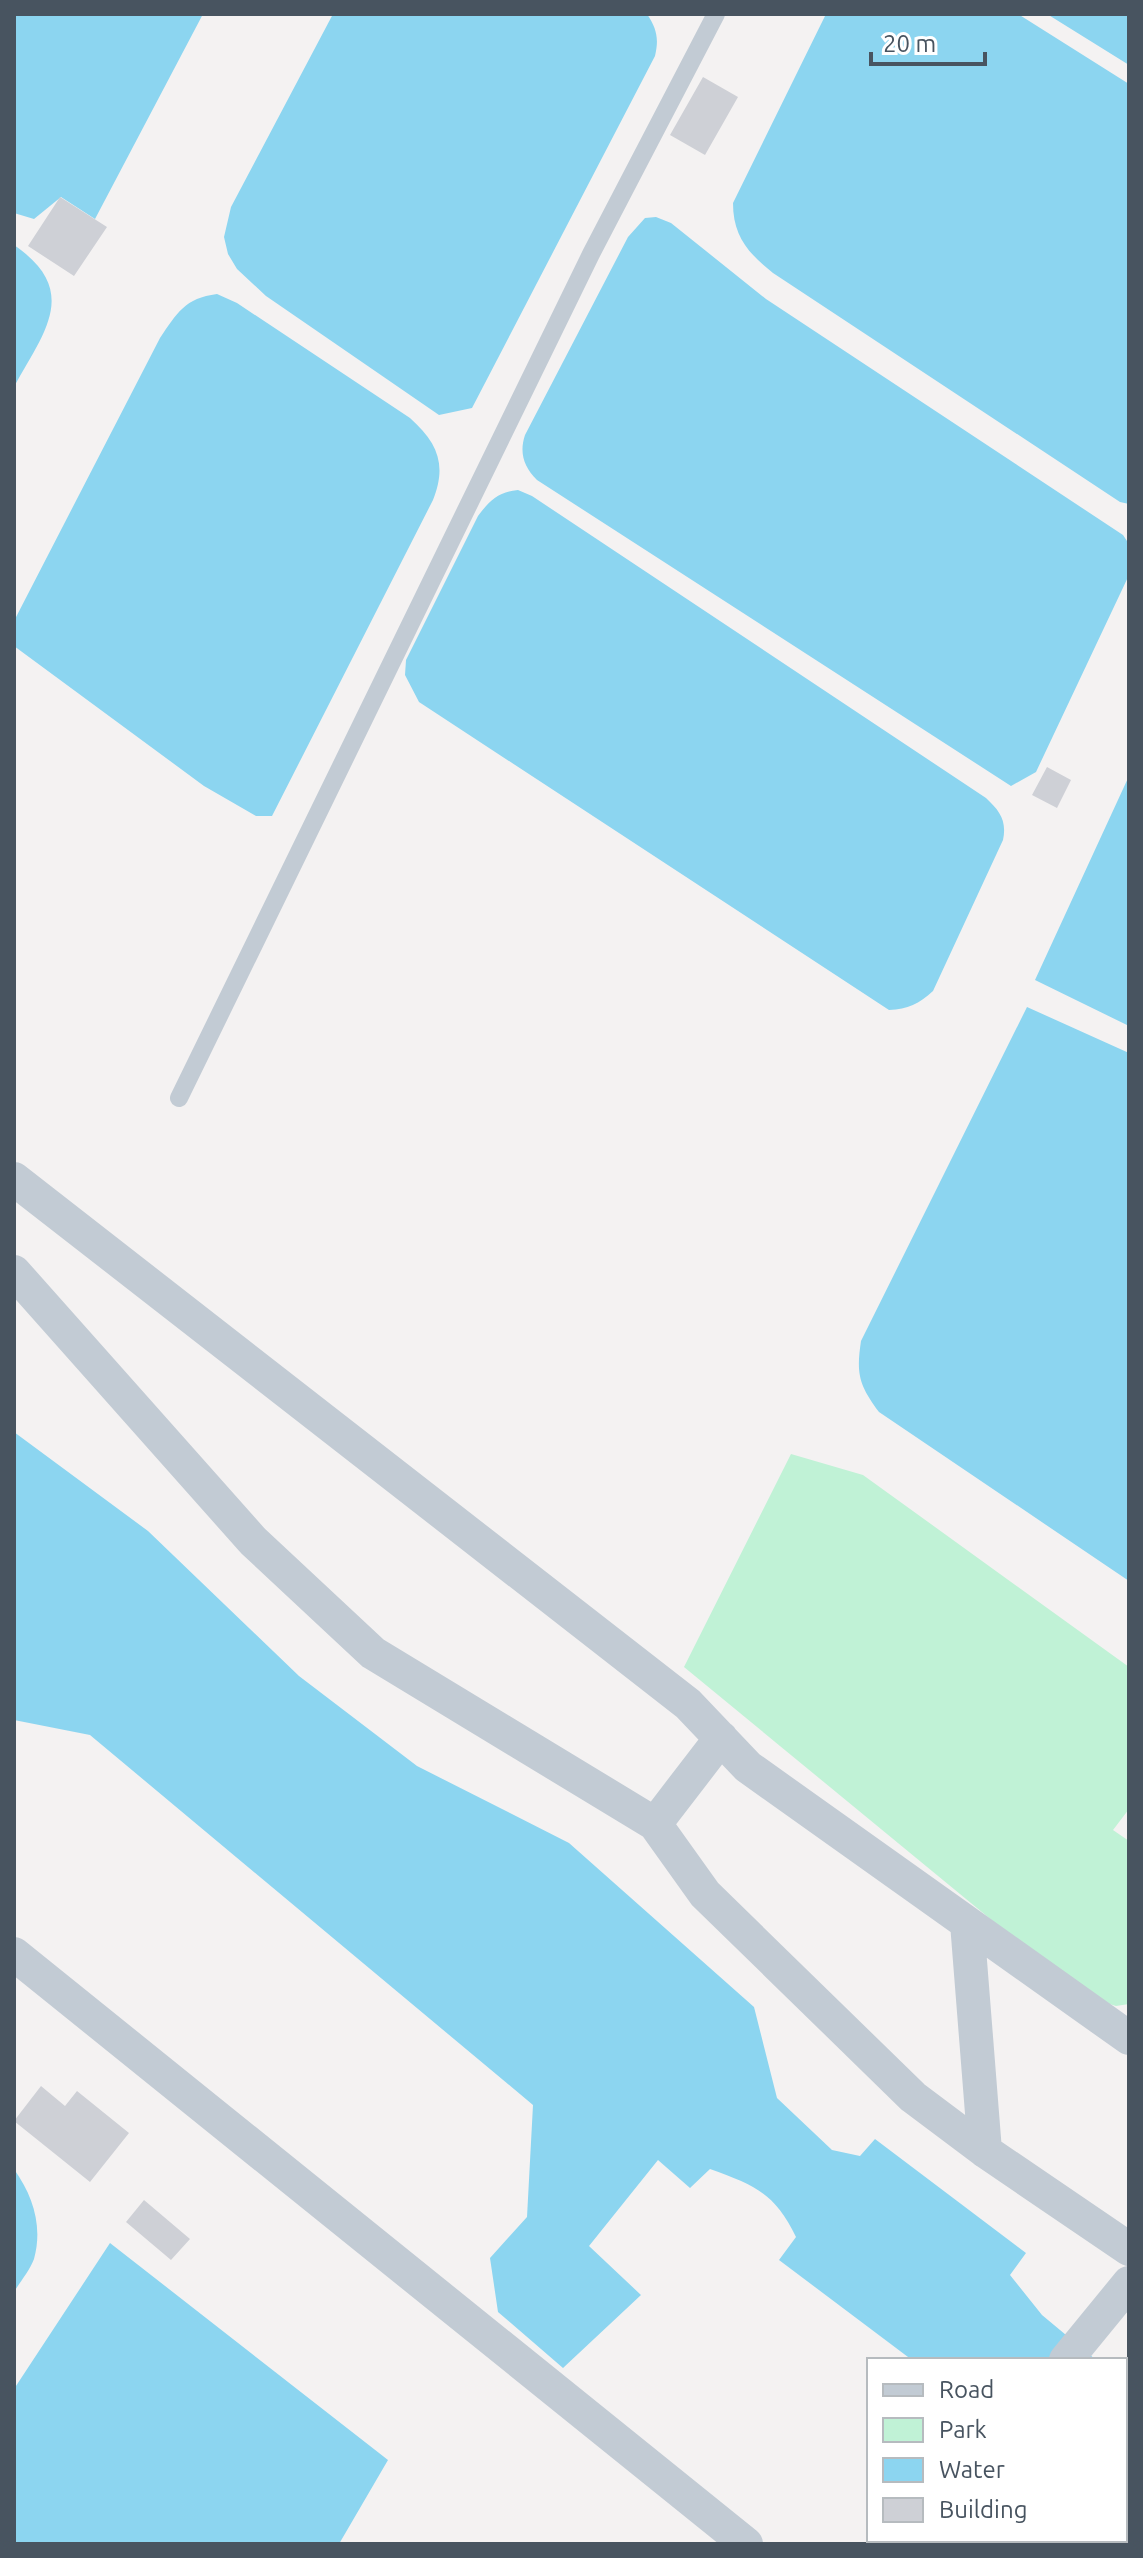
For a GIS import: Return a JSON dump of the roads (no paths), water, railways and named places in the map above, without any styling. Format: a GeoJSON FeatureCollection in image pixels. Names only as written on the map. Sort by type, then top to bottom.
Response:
{"type":"FeatureCollection","features":[{"type":"Feature","properties":{"kind":"street"},"geometry":{"type":"LineString","coordinates":[[14,1179],[688,1704],[748,1767],[1129,2038]]}},
{"type":"Feature","properties":{"kind":"street"},"geometry":{"type":"LineString","coordinates":[[14,1272],[253,1541],[373,1653],[655,1824],[705,1894],[913,2097],[985,2151],[1129,2249]]}},
{"type":"Feature","properties":{"kind":"street"},"geometry":{"type":"LineString","coordinates":[[655,1824],[721,1738]]}},
{"type":"Feature","properties":{"kind":"street"},"geometry":{"type":"LineString","coordinates":[[967,1923],[985,2151]]}},
{"type":"Feature","properties":{"kind":"street"},"geometry":{"type":"LineString","coordinates":[[14,1954],[746,2544]]}},
{"type":"Feature","properties":{"kind":"street"},"geometry":{"type":"LineString","coordinates":[[1068,2358],[1129,2283]]}},
{"type":"Feature","properties":{"kind":"lane"},"geometry":{"type":"LineString","coordinates":[[179,1098],[591,254],[716,14]]}},
{"type":"Feature","properties":{"kind":"water"},"geometry":{"type":"Polygon","coordinates":[[[14,14],[203,14],[95,219],[61,197],[34,219],[14,213],[14,14]]]}},
{"type":"Feature","properties":{"kind":"water"},"geometry":{"type":"Polygon","coordinates":[[[333,14],[647,14],[655,29],[655,56],[472,408],[439,415],[266,296],[237,269],[228,254],[224,237],[231,207],[333,14]]]}},
{"type":"Feature","properties":{"kind":"water"},"geometry":{"type":"Polygon","coordinates":[[[826,14],[1018,14],[1129,84],[1129,504],[1120,502],[773,273],[744,243],[736,225],[733,203],[826,14]]]}},
{"type":"Feature","properties":{"kind":"water"},"geometry":{"type":"Polygon","coordinates":[[[1047,14],[1129,14],[1129,65],[1047,14]]]}},
{"type":"Feature","properties":{"kind":"water"},"geometry":{"type":"Polygon","coordinates":[[[656,217],[671,223],[766,299],[1123,535],[1129,544],[1129,575],[1036,772],[1011,786],[537,480],[529,470],[523,454],[525,435],[628,237],[645,218],[656,217]]]}},
{"type":"Feature","properties":{"kind":"water"},"geometry":{"type":"Polygon","coordinates":[[[14,245],[34,262],[46,279],[51,296],[45,330],[14,387],[14,245]]]}},
{"type":"Feature","properties":{"kind":"water"},"geometry":{"type":"Polygon","coordinates":[[[217,294],[237,303],[410,418],[427,436],[439,465],[433,500],[272,816],[256,816],[204,786],[14,646],[14,621],[160,338],[189,303],[217,294]]]}},
{"type":"Feature","properties":{"kind":"water"},"geometry":{"type":"Polygon","coordinates":[[[518,490],[532,496],[986,798],[995,807],[1003,822],[1003,840],[928,996],[908,1007],[889,1010],[419,702],[405,675],[406,660],[478,516],[495,498],[518,490]]]}},
{"type":"Feature","properties":{"kind":"water"},"geometry":{"type":"Polygon","coordinates":[[[1129,776],[1129,1026],[1035,980],[1129,776]]]}},
{"type":"Feature","properties":{"kind":"water"},"geometry":{"type":"Polygon","coordinates":[[[1027,1007],[1129,1053],[1129,1581],[879,1412],[861,1379],[861,1341],[1027,1007]]]}},
{"type":"Feature","properties":{"kind":"water"},"geometry":{"type":"Polygon","coordinates":[[[14,1432],[148,1531],[299,1676],[417,1766],[569,1843],[754,2007],[777,2098],[832,2150],[860,2156],[875,2139],[1026,2253],[1010,2275],[1042,2315],[1094,2358],[909,2358],[779,2260],[796,2237],[780,2210],[762,2192],[710,2169],[690,2188],[658,2160],[589,2246],[641,2295],[563,2368],[498,2312],[490,2258],[527,2217],[533,2105],[90,1735],[14,1720],[14,1432]]]}},
{"type":"Feature","properties":{"kind":"water"},"geometry":{"type":"Polygon","coordinates":[[[14,2169],[31,2201],[37,2223],[37,2247],[34,2259],[14,2292],[14,2169]]]}},
{"type":"Feature","properties":{"kind":"water"},"geometry":{"type":"Polygon","coordinates":[[[110,2243],[388,2460],[339,2544],[14,2544],[14,2389],[110,2243]]]}},
{"type":"Feature","properties":{"kind":"water"},"geometry":{"type":"Polygon","coordinates":[[[1129,2362],[1129,2544],[1065,2544],[1063,2542],[1127,2542],[1129,2362]]]}}]}
